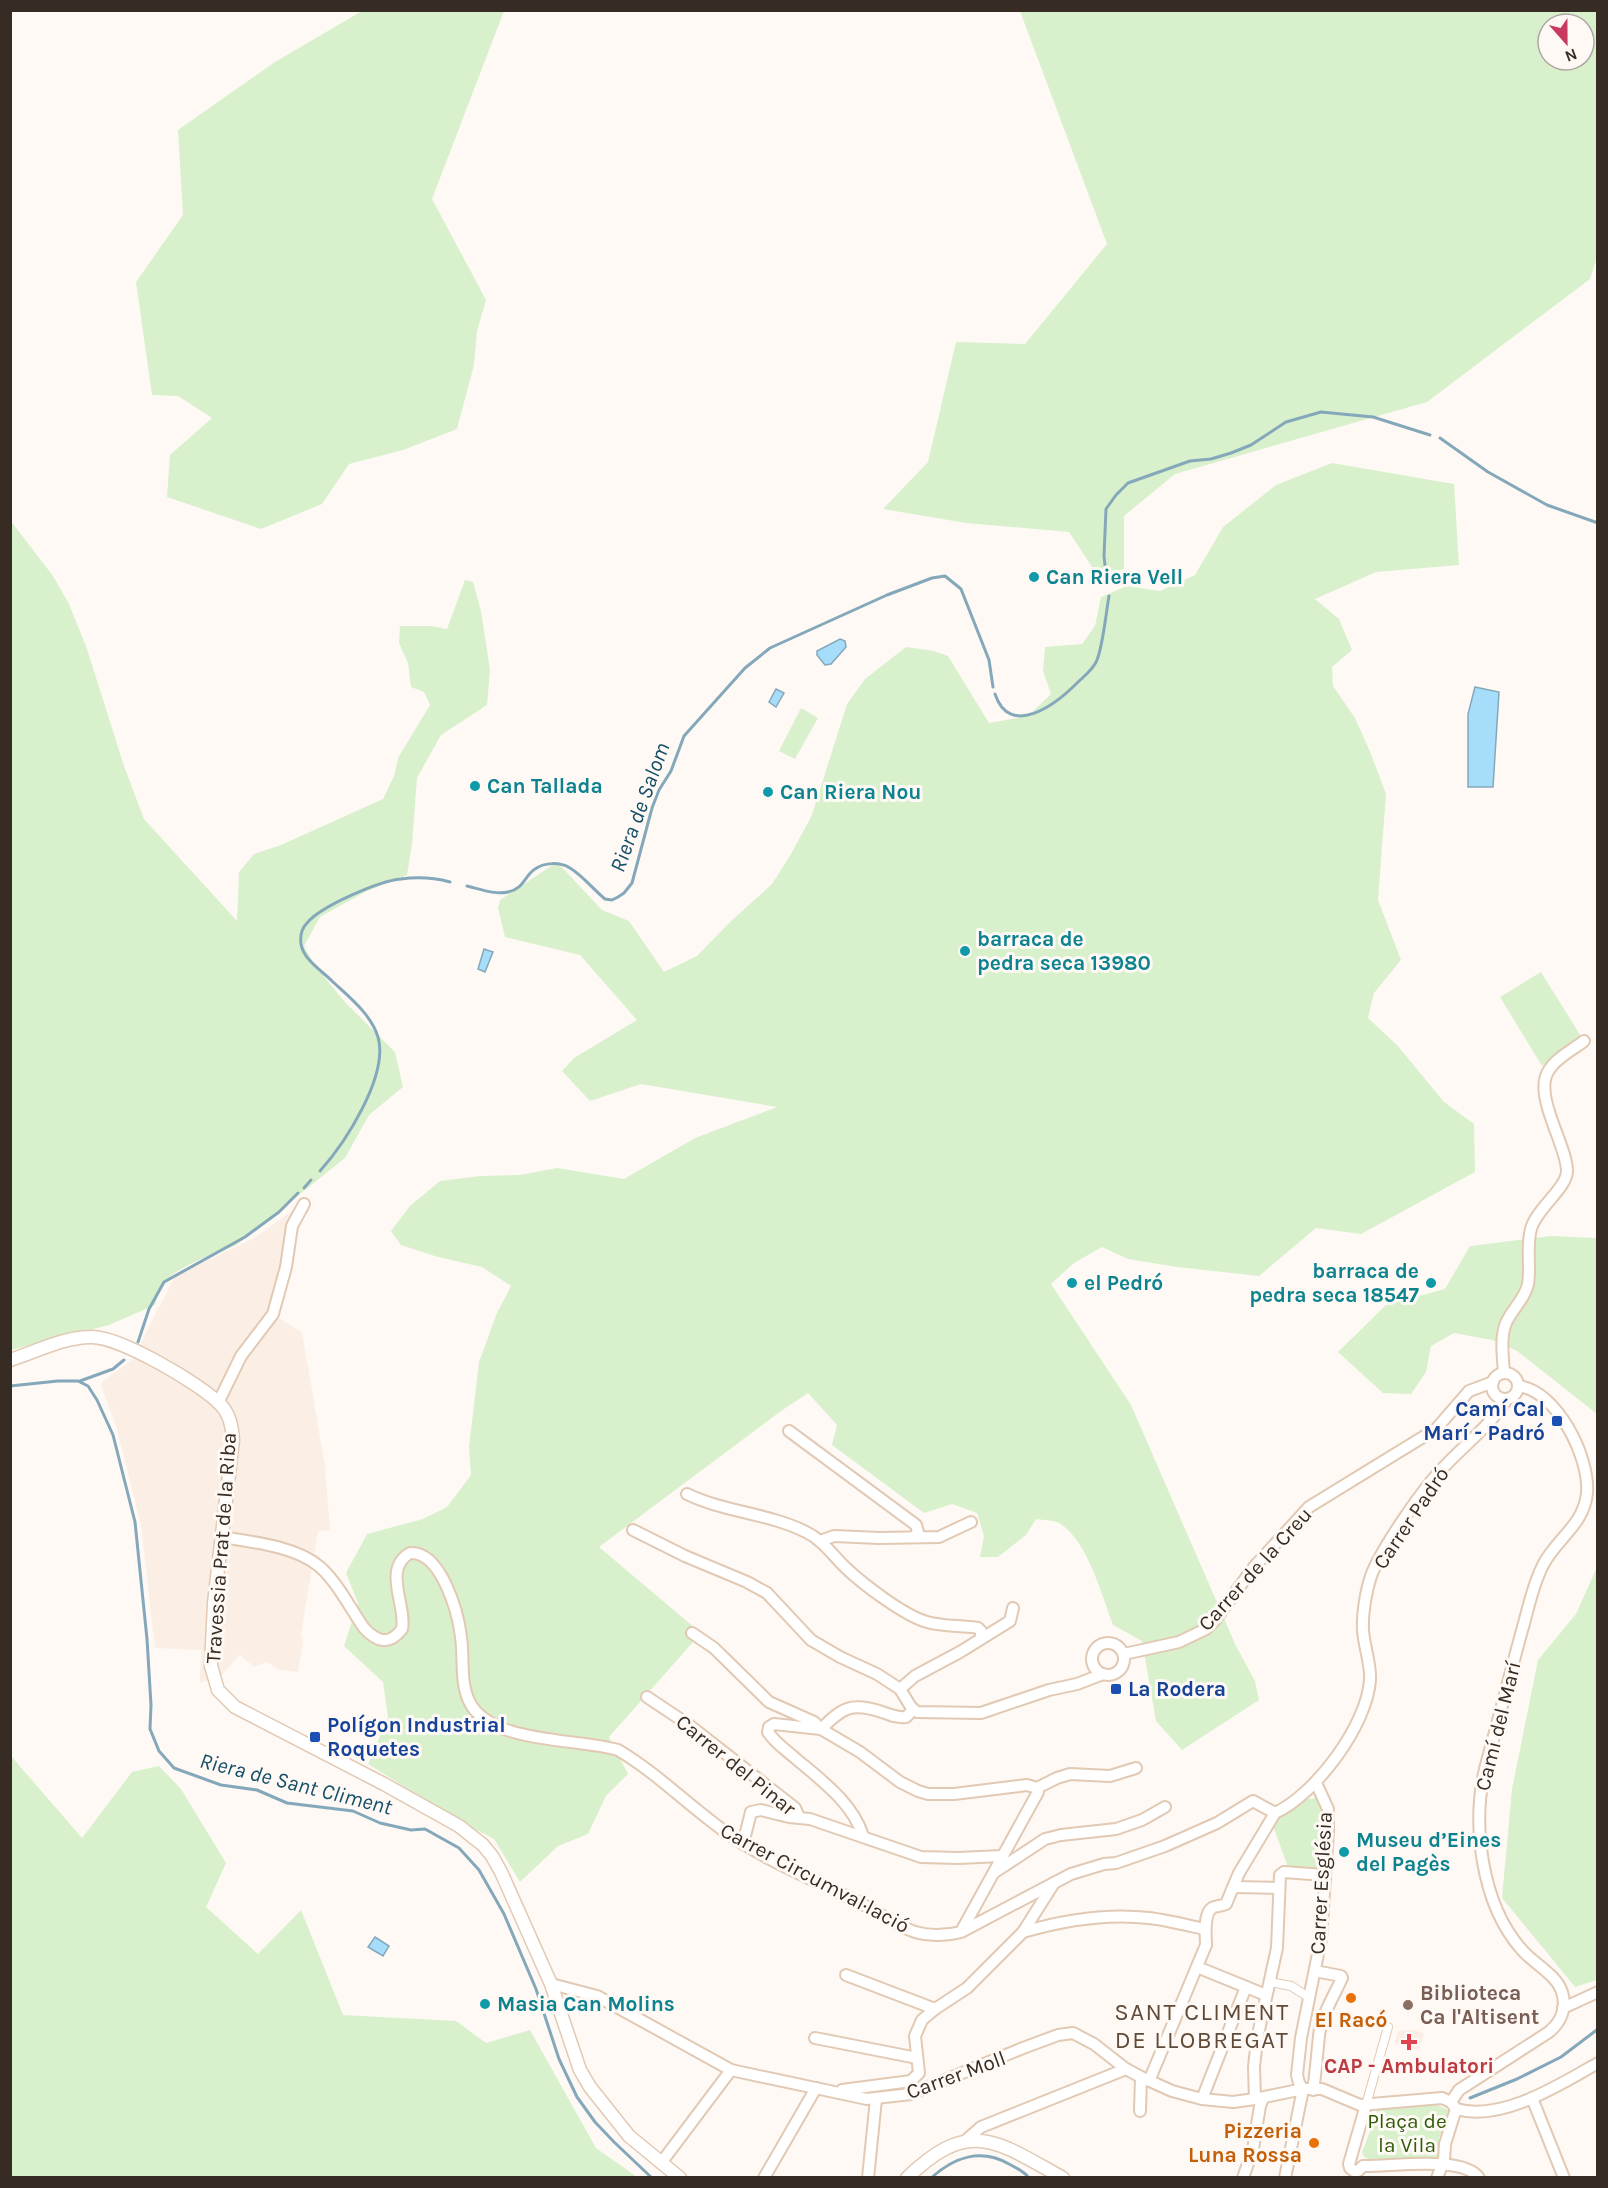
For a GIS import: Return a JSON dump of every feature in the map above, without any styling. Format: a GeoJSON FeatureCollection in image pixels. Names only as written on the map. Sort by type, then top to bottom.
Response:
{"type":"FeatureCollection","features":[{"type":"Feature","properties":{"kind":"street"},"geometry":{"type":"LineString","coordinates":[[1504,1373],[1505,1325],[1526,1293],[1531,1228],[1540,1210],[1564,1181],[1567,1173],[1565,1158],[1549,1114],[1545,1077],[1550,1067],[1584,1041]]}},
{"type":"Feature","properties":{"kind":"street"},"geometry":{"type":"LineString","coordinates":[[218,1403],[241,1356],[273,1314],[285,1267],[292,1226],[304,1204]]}},
{"type":"Feature","properties":{"kind":"street","name":"Travessia Prat de la Riba"},"geometry":{"type":"LineString","coordinates":[[10,1360],[68,1341],[94,1336],[111,1340],[134,1350],[218,1403],[227,1414],[233,1440],[214,1603],[211,1649],[213,1676],[218,1690],[235,1707],[384,1784],[459,1826],[488,1850],[501,1872],[551,1984],[573,2054],[590,2087],[629,2136],[680,2178]]}},
{"type":"Feature","properties":{"kind":"street"},"geometry":{"type":"LineString","coordinates":[[1504,1373],[1514,1377],[1518,1386],[1517,1393],[1507,1399],[1496,1396],[1493,1389],[1493,1382],[1504,1373]]}},
{"type":"Feature","properties":{"kind":"street","name":"Carrer de la Creu"},"geometry":{"type":"LineString","coordinates":[[1103,1674],[1093,1663],[1092,1658],[1096,1648],[1105,1643],[1120,1648],[1124,1654],[1179,1642],[1196,1636],[1206,1629],[1223,1610],[1254,1567],[1309,1507],[1436,1429],[1469,1391],[1493,1382]]}},
{"type":"Feature","properties":{"kind":"street","name":"Camí del Marí"},"geometry":{"type":"LineString","coordinates":[[1518,1386],[1527,1387],[1541,1397],[1553,1408],[1568,1428],[1584,1466],[1587,1494],[1581,1516],[1543,1564],[1531,1596],[1484,1773],[1480,1803],[1480,1841],[1485,1869],[1500,1917],[1522,1950],[1557,1982],[1563,1994],[1563,2008]]}},
{"type":"Feature","properties":{"kind":"street","name":"Carrer Padró"},"geometry":{"type":"LineString","coordinates":[[1275,1814],[1306,1793],[1316,1783],[1357,1724],[1367,1696],[1370,1673],[1363,1622],[1374,1569],[1398,1529],[1434,1478],[1493,1420],[1507,1399]]}},
{"type":"Feature","properties":{"kind":"street"},"geometry":{"type":"LineString","coordinates":[[789,1431],[916,1525],[918,1532],[914,1537]]}},
{"type":"Feature","properties":{"kind":"street"},"geometry":{"type":"LineString","coordinates":[[687,1494],[700,1501],[795,1527],[820,1541],[857,1578],[905,1610],[931,1623],[978,1628],[981,1631],[981,1638]]}},
{"type":"Feature","properties":{"kind":"street"},"geometry":{"type":"LineString","coordinates":[[820,1541],[834,1536],[879,1538],[945,1536],[970,1522]]}},
{"type":"Feature","properties":{"kind":"street"},"geometry":{"type":"LineString","coordinates":[[633,1530],[757,1587],[774,1599],[811,1640],[840,1657],[869,1669],[900,1689],[913,1710],[917,1712],[981,1713],[1049,1690],[1118,1671],[1124,1663],[1124,1654]]}},
{"type":"Feature","properties":{"kind":"street","name":"Carrer Circumval·lació"},"geometry":{"type":"LineString","coordinates":[[222,1537],[262,1543],[298,1554],[318,1565],[330,1578],[364,1628],[381,1640],[390,1639],[402,1629],[404,1614],[396,1579],[398,1568],[406,1555],[419,1553],[426,1557],[440,1574],[452,1602],[461,1635],[464,1684],[469,1701],[478,1713],[494,1724],[513,1732],[597,1745],[623,1753],[743,1844],[861,1903],[904,1929],[918,1934],[937,1936],[961,1932],[1071,1874],[1134,1857],[1179,1840],[1217,1823],[1253,1801],[1275,1814]]}},
{"type":"Feature","properties":{"kind":"street"},"geometry":{"type":"LineString","coordinates":[[900,1689],[915,1676],[1010,1621],[1013,1608]]}},
{"type":"Feature","properties":{"kind":"street"},"geometry":{"type":"LineString","coordinates":[[692,1633],[714,1648],[769,1702],[814,1722],[900,1782],[928,1794],[954,1794],[1028,1785],[1036,1788],[1070,1774],[1110,1776],[1136,1768]]}},
{"type":"Feature","properties":{"kind":"street","name":"Carrer del Pinar"},"geometry":{"type":"LineString","coordinates":[[647,1697],[689,1725],[789,1803],[795,1808],[799,1817],[863,1836],[921,1857],[1002,1856]]}},
{"type":"Feature","properties":{"kind":"street"},"geometry":{"type":"LineString","coordinates":[[863,1836],[859,1822],[834,1793],[777,1743],[768,1732],[769,1727],[774,1724],[821,1729],[840,1712],[851,1707],[864,1707],[898,1718],[906,1717],[913,1710]]}},
{"type":"Feature","properties":{"kind":"street","name":"Carrer Església"},"geometry":{"type":"LineString","coordinates":[[1308,2090],[1299,2083],[1297,2075],[1301,2038],[1323,1919],[1329,1815],[1326,1802],[1316,1783]]}},
{"type":"Feature","properties":{"kind":"street"},"geometry":{"type":"LineString","coordinates":[[961,1932],[1038,1792],[1036,1788]]}},
{"type":"Feature","properties":{"kind":"street"},"geometry":{"type":"LineString","coordinates":[[992,1873],[1045,1839],[1116,1829],[1143,1820],[1165,1807]]}},
{"type":"Feature","properties":{"kind":"street"},"geometry":{"type":"LineString","coordinates":[[743,1844],[750,1815],[755,1810],[799,1817]]}},
{"type":"Feature","properties":{"kind":"street"},"geometry":{"type":"LineString","coordinates":[[1140,2111],[1145,2079],[1206,1946],[1204,1929],[1210,1909],[1226,1904],[1233,1887],[1275,1814]]}},
{"type":"Feature","properties":{"kind":"street"},"geometry":{"type":"LineString","coordinates":[[1243,2178],[1253,2149],[1260,2106],[1254,2067],[1257,2039],[1277,1948],[1280,1875],[1284,1872],[1324,1875]]}},
{"type":"Feature","properties":{"kind":"street"},"geometry":{"type":"LineString","coordinates":[[832,2091],[911,2081],[919,2073],[916,2031],[922,2020],[967,1988],[1023,1932],[1054,1883]]}},
{"type":"Feature","properties":{"kind":"street"},"geometry":{"type":"LineString","coordinates":[[1233,1887],[1278,1888]]}},
{"type":"Feature","properties":{"kind":"street"},"geometry":{"type":"LineString","coordinates":[[975,1905],[975,1913],[983,1919]]}},
{"type":"Feature","properties":{"kind":"street"},"geometry":{"type":"LineString","coordinates":[[1023,1932],[1064,1920],[1110,1917],[1148,1918],[1204,1929]]}},
{"type":"Feature","properties":{"kind":"street"},"geometry":{"type":"LineString","coordinates":[[1197,1967],[1266,1995]]}},
{"type":"Feature","properties":{"kind":"street"},"geometry":{"type":"LineString","coordinates":[[1286,2178],[1321,2027],[1342,1978],[1315,1971]]}},
{"type":"Feature","properties":{"kind":"street"},"geometry":{"type":"LineString","coordinates":[[846,1975],[935,2009]]}},
{"type":"Feature","properties":{"kind":"street"},"geometry":{"type":"LineString","coordinates":[[1270,1982],[1290,1986],[1310,1998]]}},
{"type":"Feature","properties":{"kind":"street","name":"Carrer Moll"},"geometry":{"type":"LineString","coordinates":[[551,1984],[597,1996],[731,2070],[876,2099],[912,2094],[1072,2032],[1086,2039],[1126,2069],[1145,2079],[1172,2091],[1202,2099],[1224,2102],[1259,2099],[1308,2090]]}},
{"type":"Feature","properties":{"kind":"street"},"geometry":{"type":"LineString","coordinates":[[1202,2099],[1246,1987]]}},
{"type":"Feature","properties":{"kind":"street"},"geometry":{"type":"LineString","coordinates":[[1437,2178],[1444,2160],[1445,2144],[1459,2090],[1549,2032],[1559,2023],[1563,2008],[1598,1992]]}},
{"type":"Feature","properties":{"kind":"street"},"geometry":{"type":"LineString","coordinates":[[1388,2027],[1349,2166],[1356,2172],[1441,2164],[1455,2165],[1473,2171],[1479,2178]]}},
{"type":"Feature","properties":{"kind":"street"},"geometry":{"type":"LineString","coordinates":[[815,2037],[917,2058]]}},
{"type":"Feature","properties":{"kind":"street"},"geometry":{"type":"LineString","coordinates":[[1308,2090],[1327,2090],[1352,2102],[1366,2105],[1442,2098],[1463,2111],[1490,2110],[1532,2098],[1598,2063]]}},
{"type":"Feature","properties":{"kind":"street"},"geometry":{"type":"LineString","coordinates":[[965,2141],[981,2127],[1126,2069]]}},
{"type":"Feature","properties":{"kind":"street"},"geometry":{"type":"LineString","coordinates":[[660,2163],[731,2070]]}},
{"type":"Feature","properties":{"kind":"street"},"geometry":{"type":"LineString","coordinates":[[764,2178],[816,2088]]}},
{"type":"Feature","properties":{"kind":"street"},"geometry":{"type":"LineString","coordinates":[[1532,2098],[1564,2178]]}},
{"type":"Feature","properties":{"kind":"street"},"geometry":{"type":"LineString","coordinates":[[868,2178],[876,2099]]}},
{"type":"Feature","properties":{"kind":"street"},"geometry":{"type":"LineString","coordinates":[[907,2178],[935,2153],[957,2142],[980,2139],[995,2143],[1063,2178]]}},
{"type":"Feature","properties":{"kind":"shaded area"},"geometry":{"type":"Polygon","coordinates":[[[293,1210],[270,1313],[302,1332],[325,1467],[330,1530],[318,1531],[301,1633],[303,1642],[298,1672],[277,1669],[267,1662],[254,1667],[240,1655],[222,1675],[200,1683],[201,1650],[155,1648],[141,1525],[116,1425],[101,1386],[103,1381],[132,1360],[175,1276],[256,1237],[293,1210]]]}},
{"type":"Feature","properties":{"kind":"shaded area","name":"CAP - Ambulatori"},"geometry":{"type":"Polygon","coordinates":[[[1413,2030],[1424,2033],[1419,2050],[1395,2044],[1398,2031],[1413,2030]]]}},
{"type":"Feature","properties":{"kind":"green space"},"geometry":{"type":"Polygon","coordinates":[[[362,11],[504,11],[432,199],[486,300],[477,331],[474,365],[457,429],[403,450],[349,464],[322,504],[261,529],[167,497],[170,455],[212,418],[178,396],[152,395],[136,282],[183,215],[178,130],[275,62],[362,11]]]}},
{"type":"Feature","properties":{"kind":"green space"},"geometry":{"type":"Polygon","coordinates":[[[1020,11],[1597,11],[1598,254],[1590,279],[1427,402],[1175,474],[1124,516],[1124,569],[1098,576],[1069,532],[966,523],[883,509],[928,462],[956,342],[1025,344],[1107,244],[1020,11]]]}},
{"type":"Feature","properties":{"kind":"green space"},"geometry":{"type":"Polygon","coordinates":[[[1332,463],[1454,484],[1459,565],[1376,572],[1315,599],[1339,619],[1352,650],[1332,667],[1333,686],[1355,718],[1386,794],[1378,900],[1401,960],[1374,993],[1368,1018],[1398,1046],[1444,1102],[1474,1124],[1475,1172],[1361,1234],[1316,1228],[1259,1276],[1128,1259],[1102,1247],[1074,1263],[1051,1284],[1131,1405],[1236,1646],[1255,1681],[1259,1700],[1182,1750],[1156,1721],[1142,1641],[1113,1625],[1092,1569],[1078,1542],[1069,1531],[1057,1522],[1036,1519],[1026,1535],[998,1557],[980,1557],[984,1536],[977,1513],[952,1504],[924,1513],[832,1445],[837,1425],[808,1393],[599,1547],[701,1633],[609,1737],[628,1774],[606,1796],[588,1834],[558,1846],[520,1882],[494,1839],[461,1822],[368,1764],[388,1717],[383,1682],[344,1646],[358,1603],[346,1573],[367,1534],[423,1519],[447,1507],[471,1475],[469,1447],[479,1362],[497,1313],[511,1286],[482,1267],[438,1257],[401,1245],[391,1231],[410,1206],[440,1181],[480,1176],[520,1175],[557,1168],[624,1179],[695,1138],[777,1107],[641,1084],[590,1101],[562,1071],[574,1058],[637,1020],[580,955],[505,937],[498,908],[500,900],[557,862],[602,910],[629,921],[664,972],[697,956],[772,884],[812,815],[847,704],[865,679],[906,647],[934,651],[948,656],[989,723],[1028,716],[1051,694],[1043,671],[1045,647],[1082,644],[1095,626],[1101,597],[1127,586],[1160,591],[1195,575],[1223,527],[1276,485],[1332,463]]]}},
{"type":"Feature","properties":{"kind":"green space"},"geometry":{"type":"Polygon","coordinates":[[[10,520],[53,576],[69,604],[87,649],[124,766],[144,819],[237,921],[239,872],[254,854],[281,845],[383,799],[394,776],[398,758],[430,705],[424,692],[411,687],[408,663],[399,643],[400,626],[431,626],[447,629],[465,580],[473,582],[481,611],[490,670],[487,705],[441,735],[417,778],[407,875],[367,891],[320,917],[304,946],[315,966],[345,1002],[395,1052],[403,1087],[369,1115],[345,1158],[235,1246],[173,1274],[163,1284],[155,1305],[109,1325],[11,1350],[10,520]]]}},
{"type":"Feature","properties":{"kind":"green space"},"geometry":{"type":"Polygon","coordinates":[[[801,708],[818,718],[795,759],[779,751],[801,708]]]}},
{"type":"Feature","properties":{"kind":"green space"},"geometry":{"type":"Polygon","coordinates":[[[1541,972],[1582,1038],[1542,1066],[1500,997],[1541,972]]]}},
{"type":"Feature","properties":{"kind":"green space"},"geometry":{"type":"Polygon","coordinates":[[[1551,1236],[1597,1238],[1597,1414],[1517,1351],[1492,1340],[1454,1333],[1431,1346],[1426,1372],[1411,1394],[1383,1393],[1338,1352],[1386,1305],[1445,1289],[1470,1246],[1551,1236]]]}},
{"type":"Feature","properties":{"kind":"green space"},"geometry":{"type":"Polygon","coordinates":[[[1597,1567],[1597,1980],[1575,1987],[1502,1898],[1512,1789],[1538,1660],[1576,1614],[1597,1567]]]}},
{"type":"Feature","properties":{"kind":"green space"},"geometry":{"type":"Polygon","coordinates":[[[11,1756],[82,1838],[132,1772],[159,1766],[181,1789],[226,1863],[206,1907],[258,1954],[301,1910],[343,2015],[456,2021],[486,2043],[530,2030],[596,2148],[637,2177],[11,2177],[11,1756]]]}},
{"type":"Feature","properties":{"kind":"green space"},"geometry":{"type":"Polygon","coordinates":[[[1317,1798],[1323,1809],[1320,1869],[1317,1871],[1288,1867],[1273,1826],[1276,1821],[1307,1799],[1317,1798]]]}},
{"type":"Feature","properties":{"kind":"green space","name":"Plaça de la Vila"},"geometry":{"type":"Polygon","coordinates":[[[1435,2104],[1450,2111],[1439,2138],[1439,2159],[1371,2160],[1364,2157],[1362,2152],[1378,2108],[1435,2104]]]}},
{"type":"Feature","properties":{"kind":"water"},"geometry":{"type":"Polygon","coordinates":[[[840,639],[845,641],[846,647],[831,664],[825,665],[817,655],[817,651],[840,639]]]}},
{"type":"Feature","properties":{"kind":"water"},"geometry":{"type":"Polygon","coordinates":[[[1475,687],[1499,692],[1493,787],[1468,787],[1468,714],[1475,687]]]}},
{"type":"Feature","properties":{"kind":"water"},"geometry":{"type":"Polygon","coordinates":[[[776,689],[784,693],[776,707],[769,702],[776,689]]]}},
{"type":"Feature","properties":{"kind":"water"},"geometry":{"type":"Polygon","coordinates":[[[484,949],[493,952],[485,972],[478,969],[484,949]]]}},
{"type":"Feature","properties":{"kind":"water"},"geometry":{"type":"Polygon","coordinates":[[[375,1937],[389,1946],[383,1956],[368,1947],[375,1937]]]}},
{"type":"Feature","properties":{"kind":"waterway","name":"Riera de Salom"},"geometry":{"type":"LineString","coordinates":[[1107,583],[1104,556],[1106,509],[1128,483],[1190,461],[1211,459],[1231,453],[1251,445],[1286,422],[1321,412],[1373,417],[1430,435]]}},
{"type":"Feature","properties":{"kind":"waterway","name":"Riera de Salom"},"geometry":{"type":"LineString","coordinates":[[1440,438],[1488,472],[1547,505],[1598,523]]}},
{"type":"Feature","properties":{"kind":"waterway","name":"Riera de Salom"},"geometry":{"type":"LineString","coordinates":[[467,886],[493,892],[508,892],[518,888],[535,869],[552,864],[570,868],[605,899],[612,900],[624,893],[632,883],[652,808],[659,790],[671,771],[684,736],[745,668],[770,648],[887,595],[932,578],[945,576],[961,589],[989,660],[993,687]]}},
{"type":"Feature","properties":{"kind":"waterway","name":"Riera de Salom"},"geometry":{"type":"LineString","coordinates":[[995,694],[1002,707],[1011,714],[1022,716],[1046,708],[1067,692],[1096,663],[1103,638],[1109,596]]}},
{"type":"Feature","properties":{"kind":"waterway","name":"Riera de Salom"},"geometry":{"type":"LineString","coordinates":[[320,1171],[341,1144],[362,1108],[371,1089],[380,1053],[378,1037],[365,1013],[305,955],[301,944],[303,930],[307,923],[324,909],[379,884],[413,878],[450,882]]}},
{"type":"Feature","properties":{"kind":"waterway","name":"Riera de Salom"},"geometry":{"type":"LineString","coordinates":[[304,1188],[311,1180]]}},
{"type":"Feature","properties":{"kind":"waterway","name":"Riera de Salom"},"geometry":{"type":"LineString","coordinates":[[138,1342],[149,1309],[164,1282],[245,1237],[279,1212],[298,1193]]}},
{"type":"Feature","properties":{"kind":"waterway","name":"Riera de Salom"},"geometry":{"type":"LineString","coordinates":[[80,1381],[113,1369],[124,1360]]}},
{"type":"Feature","properties":{"kind":"waterway","name":"Riera de Sant Climent"},"geometry":{"type":"LineString","coordinates":[[10,1386],[78,1381],[88,1386],[113,1435],[135,1522],[147,1639],[150,1729],[159,1751],[174,1768],[221,1785],[257,1790],[287,1803],[353,1811],[380,1823],[411,1830],[425,1829],[459,1848],[479,1870],[504,1914],[536,1989],[559,2059],[577,2097],[595,2122],[652,2178]]}},
{"type":"Feature","properties":{"kind":"waterway"},"geometry":{"type":"LineString","coordinates":[[1470,2098],[1517,2079],[1561,2057],[1598,2029]]}},
{"type":"Feature","properties":{"kind":"waterway","name":"Riera de Sant Climent"},"geometry":{"type":"LineString","coordinates":[[931,2178],[958,2160],[978,2156],[999,2159],[1025,2173],[1029,2178]]}},
{"type":"Feature","properties":{"kind":"place","name":"Can Riera Vell"},"geometry":{"type":"Point","coordinates":[1034,577]}},
{"type":"Feature","properties":{"kind":"place","name":"Can Tallada"},"geometry":{"type":"Point","coordinates":[475,786]}},
{"type":"Feature","properties":{"kind":"place","name":"Can Riera Nou"},"geometry":{"type":"Point","coordinates":[768,792]}},
{"type":"Feature","properties":{"kind":"place","name":"barraca de pedra seca 13980"},"geometry":{"type":"Point","coordinates":[965,951]}},
{"type":"Feature","properties":{"kind":"place","name":"el Pedró"},"geometry":{"type":"Point","coordinates":[1072,1283]}},
{"type":"Feature","properties":{"kind":"place","name":"barraca de pedra seca 18547"},"geometry":{"type":"Point","coordinates":[1431,1283]}},
{"type":"Feature","properties":{"kind":"place","name":"Camí Cal Marí - Padró"},"geometry":{"type":"Point","coordinates":[1557,1421]}},
{"type":"Feature","properties":{"kind":"place","name":"La Rodera"},"geometry":{"type":"Point","coordinates":[1116,1689]}},
{"type":"Feature","properties":{"kind":"place","name":"Polígon Industrial Roquetes"},"geometry":{"type":"Point","coordinates":[315,1737]}},
{"type":"Feature","properties":{"kind":"place","name":"Museu d’Eines del Pagès"},"geometry":{"type":"Point","coordinates":[1344,1852]}},
{"type":"Feature","properties":{"kind":"place","name":"El Racó"},"geometry":{"type":"Point","coordinates":[1351,1998]}},
{"type":"Feature","properties":{"kind":"place","name":"Masia Can Molins"},"geometry":{"type":"Point","coordinates":[485,2004]}},
{"type":"Feature","properties":{"kind":"place","name":"Biblioteca Ca l'Altisent"},"geometry":{"type":"Point","coordinates":[1408,2005]}},
{"type":"Feature","properties":{"kind":"place","name":"CAP - Ambulatori"},"geometry":{"type":"Point","coordinates":[1409,2042]}},
{"type":"Feature","properties":{"kind":"place","name":"Pizzeria Luna Rossa"},"geometry":{"type":"Point","coordinates":[1314,2143]}},
{"type":"Feature","properties":{"kind":"district","name":"SANT CLIMENT DE LLOBREGAT"},"geometry":{"type":"Point","coordinates":[1202,2026]}}]}
